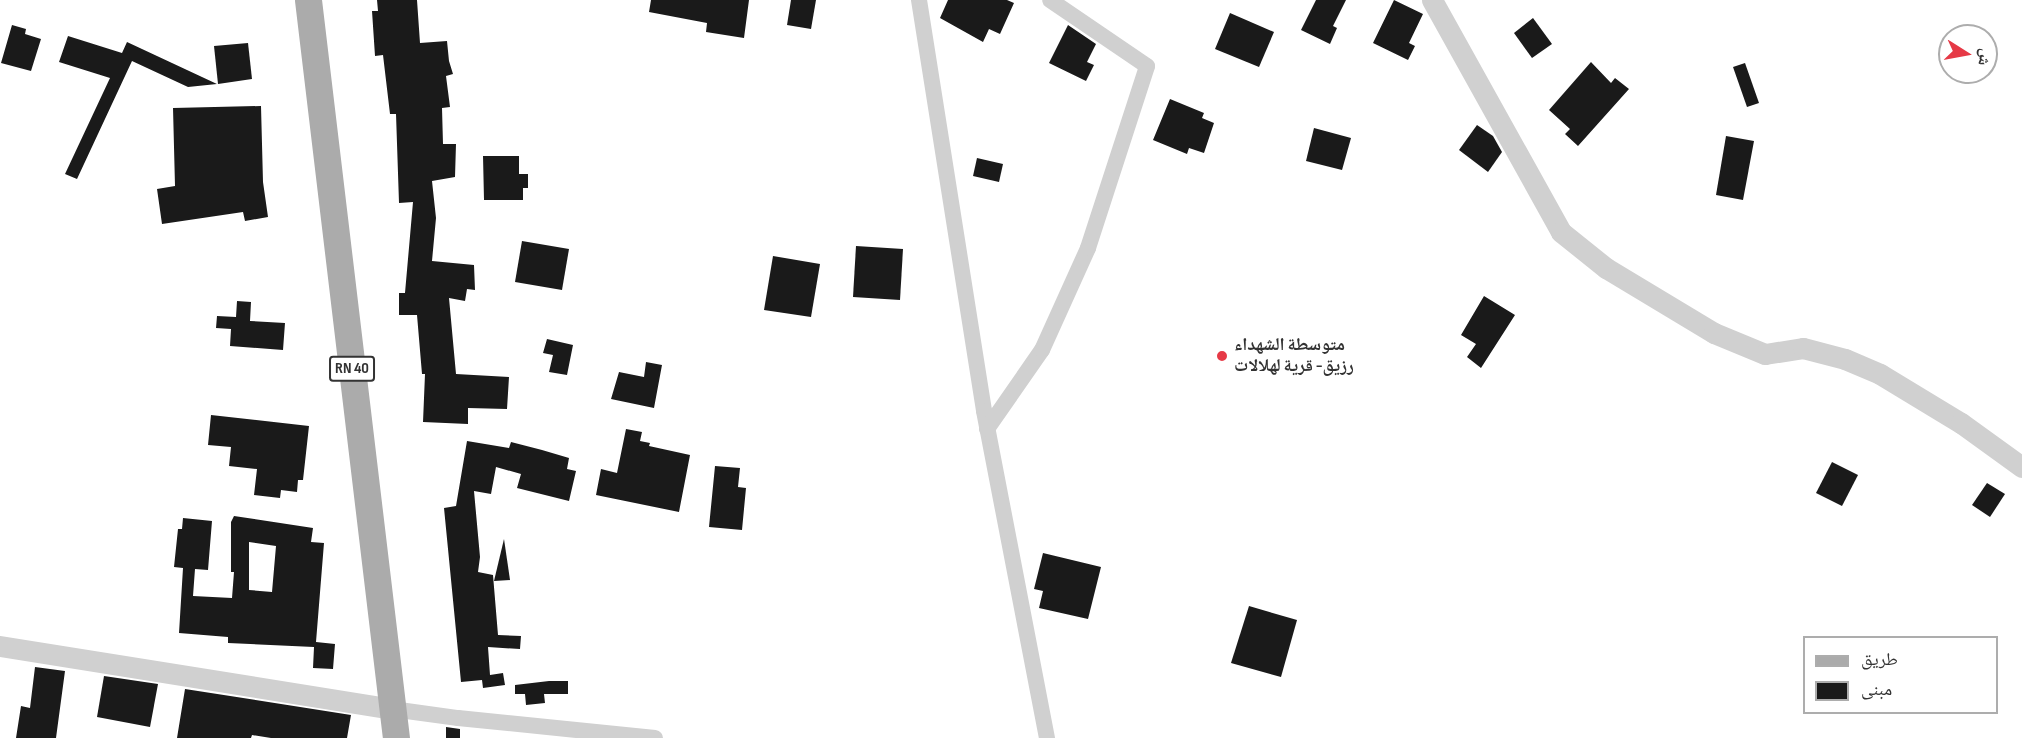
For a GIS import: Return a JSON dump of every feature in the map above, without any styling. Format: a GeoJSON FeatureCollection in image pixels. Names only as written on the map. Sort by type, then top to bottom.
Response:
{"type":"FeatureCollection","features":[{"type":"Feature","properties":{"kind":"main road","name":"RN 40"},"geometry":{"type":"LineString","coordinates":[[308,0],[396,738]]}},
{"type":"Feature","properties":{"kind":"street"},"geometry":{"type":"LineString","coordinates":[[919,0],[987,429],[1047,738]]}},
{"type":"Feature","properties":{"kind":"street"},"geometry":{"type":"LineString","coordinates":[[987,429],[1042,350],[1088,248],[1147,66],[1050,0]]}},
{"type":"Feature","properties":{"kind":"street"},"geometry":{"type":"LineString","coordinates":[[1432,0],[1562,232],[1606,268],[1714,333],[1765,354],[1803,348],[1845,359],[1880,374],[1961,423],[2022,467]]}},
{"type":"Feature","properties":{"kind":"street"},"geometry":{"type":"LineString","coordinates":[[0,646],[392,709],[655,738]]}},
{"type":"Feature","properties":{"kind":"building"},"geometry":{"type":"Polygon","coordinates":[[[377,0],[417,0],[420,43],[447,41],[453,74],[446,76],[450,107],[442,108],[443,144],[456,144],[455,177],[432,181],[436,218],[432,261],[474,265],[475,290],[467,289],[465,301],[449,298],[456,374],[509,377],[507,409],[468,408],[468,424],[423,422],[425,374],[422,374],[417,315],[399,315],[399,293],[405,293],[413,202],[399,203],[396,114],[390,114],[383,55],[375,56],[372,11],[378,11],[377,0]]]}},
{"type":"Feature","properties":{"kind":"building"},"geometry":{"type":"Polygon","coordinates":[[[651,0],[749,0],[744,38],[706,32],[707,23],[649,12],[651,0]]]}},
{"type":"Feature","properties":{"kind":"building"},"geometry":{"type":"Polygon","coordinates":[[[791,0],[816,0],[811,29],[787,25],[791,0]]]}},
{"type":"Feature","properties":{"kind":"building"},"geometry":{"type":"Polygon","coordinates":[[[948,0],[1007,0],[1014,3],[1000,34],[989,29],[983,42],[940,18],[948,0]]]}},
{"type":"Feature","properties":{"kind":"building"},"geometry":{"type":"Polygon","coordinates":[[[1316,0],[1346,0],[1333,26],[1337,28],[1330,44],[1301,30],[1316,0]]]}},
{"type":"Feature","properties":{"kind":"building"},"geometry":{"type":"Polygon","coordinates":[[[1394,0],[1423,14],[1409,43],[1415,46],[1408,60],[1373,43],[1394,0]]]}},
{"type":"Feature","properties":{"kind":"building"},"geometry":{"type":"Polygon","coordinates":[[[1230,13],[1274,32],[1259,67],[1215,49],[1230,13]]]}},
{"type":"Feature","properties":{"kind":"building"},"geometry":{"type":"Polygon","coordinates":[[[1533,18],[1552,44],[1532,58],[1514,33],[1533,18]]]}},
{"type":"Feature","properties":{"kind":"building"},"geometry":{"type":"Polygon","coordinates":[[[12,25],[26,29],[25,34],[41,39],[31,71],[1,63],[12,25]]]}},
{"type":"Feature","properties":{"kind":"building"},"geometry":{"type":"Polygon","coordinates":[[[1068,25],[1096,44],[1087,62],[1094,65],[1086,81],[1049,63],[1068,25]]]}},
{"type":"Feature","properties":{"kind":"building"},"geometry":{"type":"Polygon","coordinates":[[[68,36],[122,53],[127,42],[217,84],[188,87],[132,61],[77,179],[65,174],[110,78],[59,62],[68,36]]]}},
{"type":"Feature","properties":{"kind":"building"},"geometry":{"type":"Polygon","coordinates":[[[248,43],[252,79],[218,84],[214,46],[248,43]]]}},
{"type":"Feature","properties":{"kind":"building"},"geometry":{"type":"Polygon","coordinates":[[[1591,62],[1611,83],[1615,78],[1629,89],[1578,146],[1565,134],[1570,129],[1549,110],[1591,62]]]}},
{"type":"Feature","properties":{"kind":"building"},"geometry":{"type":"Polygon","coordinates":[[[1745,63],[1759,103],[1747,107],[1733,67],[1745,63]]]}},
{"type":"Feature","properties":{"kind":"building"},"geometry":{"type":"Polygon","coordinates":[[[1170,99],[1204,113],[1202,118],[1214,123],[1204,153],[1189,148],[1187,154],[1153,140],[1170,99]]]}},
{"type":"Feature","properties":{"kind":"building"},"geometry":{"type":"Polygon","coordinates":[[[261,106],[263,182],[268,217],[245,221],[243,212],[162,224],[157,189],[175,186],[173,108],[261,106]]]}},
{"type":"Feature","properties":{"kind":"building"},"geometry":{"type":"Polygon","coordinates":[[[1477,125],[1493,136],[1502,152],[1488,172],[1459,150],[1477,125]]]}},
{"type":"Feature","properties":{"kind":"building"},"geometry":{"type":"Polygon","coordinates":[[[1314,128],[1351,138],[1342,170],[1306,161],[1314,128]]]}},
{"type":"Feature","properties":{"kind":"building"},"geometry":{"type":"Polygon","coordinates":[[[1726,136],[1754,141],[1743,200],[1716,195],[1726,136]]]}},
{"type":"Feature","properties":{"kind":"building"},"geometry":{"type":"Polygon","coordinates":[[[483,156],[519,156],[519,174],[528,174],[528,188],[523,188],[523,200],[484,200],[483,156]]]}},
{"type":"Feature","properties":{"kind":"building"},"geometry":{"type":"Polygon","coordinates":[[[977,158],[1003,164],[999,182],[973,176],[977,158]]]}},
{"type":"Feature","properties":{"kind":"building"},"geometry":{"type":"Polygon","coordinates":[[[522,241],[569,249],[562,290],[515,282],[522,241]]]}},
{"type":"Feature","properties":{"kind":"building"},"geometry":{"type":"Polygon","coordinates":[[[856,246],[903,249],[900,300],[853,297],[856,246]]]}},
{"type":"Feature","properties":{"kind":"building"},"geometry":{"type":"Polygon","coordinates":[[[773,256],[820,264],[811,317],[764,310],[773,256]]]}},
{"type":"Feature","properties":{"kind":"building"},"geometry":{"type":"Polygon","coordinates":[[[1484,296],[1515,315],[1481,368],[1467,357],[1476,344],[1461,335],[1484,296]]]}},
{"type":"Feature","properties":{"kind":"building"},"geometry":{"type":"Polygon","coordinates":[[[237,301],[251,302],[250,321],[285,323],[283,350],[230,346],[231,329],[216,328],[217,316],[236,317],[237,301]]]}},
{"type":"Feature","properties":{"kind":"building"},"geometry":{"type":"Polygon","coordinates":[[[547,339],[573,345],[567,375],[549,372],[553,355],[543,353],[547,339]]]}},
{"type":"Feature","properties":{"kind":"building"},"geometry":{"type":"Polygon","coordinates":[[[646,362],[662,365],[654,408],[611,399],[619,372],[644,377],[646,362]]]}},
{"type":"Feature","properties":{"kind":"building"},"geometry":{"type":"Polygon","coordinates":[[[211,415],[309,426],[303,480],[298,480],[297,492],[281,490],[280,498],[254,495],[257,469],[229,466],[231,447],[208,445],[211,415]]]}},
{"type":"Feature","properties":{"kind":"building"},"geometry":{"type":"Polygon","coordinates":[[[626,429],[642,432],[640,441],[650,443],[649,446],[690,455],[679,512],[596,495],[601,469],[617,473],[626,429]]]}},
{"type":"Feature","properties":{"kind":"building"},"geometry":{"type":"Polygon","coordinates":[[[467,441],[509,448],[511,442],[542,450],[569,458],[567,469],[576,471],[569,501],[517,488],[521,474],[496,467],[491,494],[474,491],[480,557],[478,572],[493,575],[498,635],[521,636],[520,649],[488,647],[490,675],[503,673],[505,685],[483,688],[482,680],[461,682],[444,508],[456,506],[467,441]]]}},
{"type":"Feature","properties":{"kind":"building"},"geometry":{"type":"Polygon","coordinates":[[[1832,462],[1858,475],[1842,506],[1816,493],[1832,462]]]}},
{"type":"Feature","properties":{"kind":"building"},"geometry":{"type":"Polygon","coordinates":[[[715,466],[740,468],[738,487],[746,488],[742,530],[709,527],[715,466]]]}},
{"type":"Feature","properties":{"kind":"building"},"geometry":{"type":"Polygon","coordinates":[[[1987,483],[2005,494],[1990,517],[1972,505],[1987,483]]]}},
{"type":"Feature","properties":{"kind":"building"},"geometry":{"type":"Polygon","coordinates":[[[234,516],[313,528],[311,542],[324,543],[316,642],[335,644],[333,669],[313,668],[314,647],[228,643],[228,637],[179,633],[183,568],[174,567],[178,529],[182,529],[183,518],[212,521],[208,570],[195,569],[193,596],[232,598],[234,572],[231,572],[231,522],[234,516]],[[249,542],[249,590],[272,592],[276,546],[249,542]]]}},
{"type":"Feature","properties":{"kind":"building"},"geometry":{"type":"Polygon","coordinates":[[[504,539],[510,580],[494,581],[504,539]]]}},
{"type":"Feature","properties":{"kind":"building"},"geometry":{"type":"Polygon","coordinates":[[[1043,553],[1101,567],[1088,619],[1039,608],[1043,591],[1034,589],[1043,553]]]}},
{"type":"Feature","properties":{"kind":"building"},"geometry":{"type":"Polygon","coordinates":[[[1249,606],[1297,620],[1281,677],[1231,663],[1249,606]]]}},
{"type":"Feature","properties":{"kind":"building"},"geometry":{"type":"Polygon","coordinates":[[[35,667],[65,671],[56,738],[16,738],[21,706],[30,708],[35,667]]]}},
{"type":"Feature","properties":{"kind":"building"},"geometry":{"type":"Polygon","coordinates":[[[104,676],[158,684],[150,727],[97,717],[104,676]]]}},
{"type":"Feature","properties":{"kind":"building"},"geometry":{"type":"Polygon","coordinates":[[[568,681],[568,694],[544,694],[545,703],[526,705],[525,694],[515,694],[515,685],[568,681]]]}},
{"type":"Feature","properties":{"kind":"building"},"geometry":{"type":"Polygon","coordinates":[[[185,689],[351,715],[347,738],[271,738],[252,735],[251,738],[177,738],[185,689]]]}},
{"type":"Feature","properties":{"kind":"building"},"geometry":{"type":"Polygon","coordinates":[[[446,727],[460,729],[460,738],[446,738],[446,727]]]}},
{"type":"Feature","properties":{"kind":"place","name":"متوسطة الشهداء رزيق- قرية لهلالات"},"geometry":{"type":"Point","coordinates":[1222,356]}}]}
